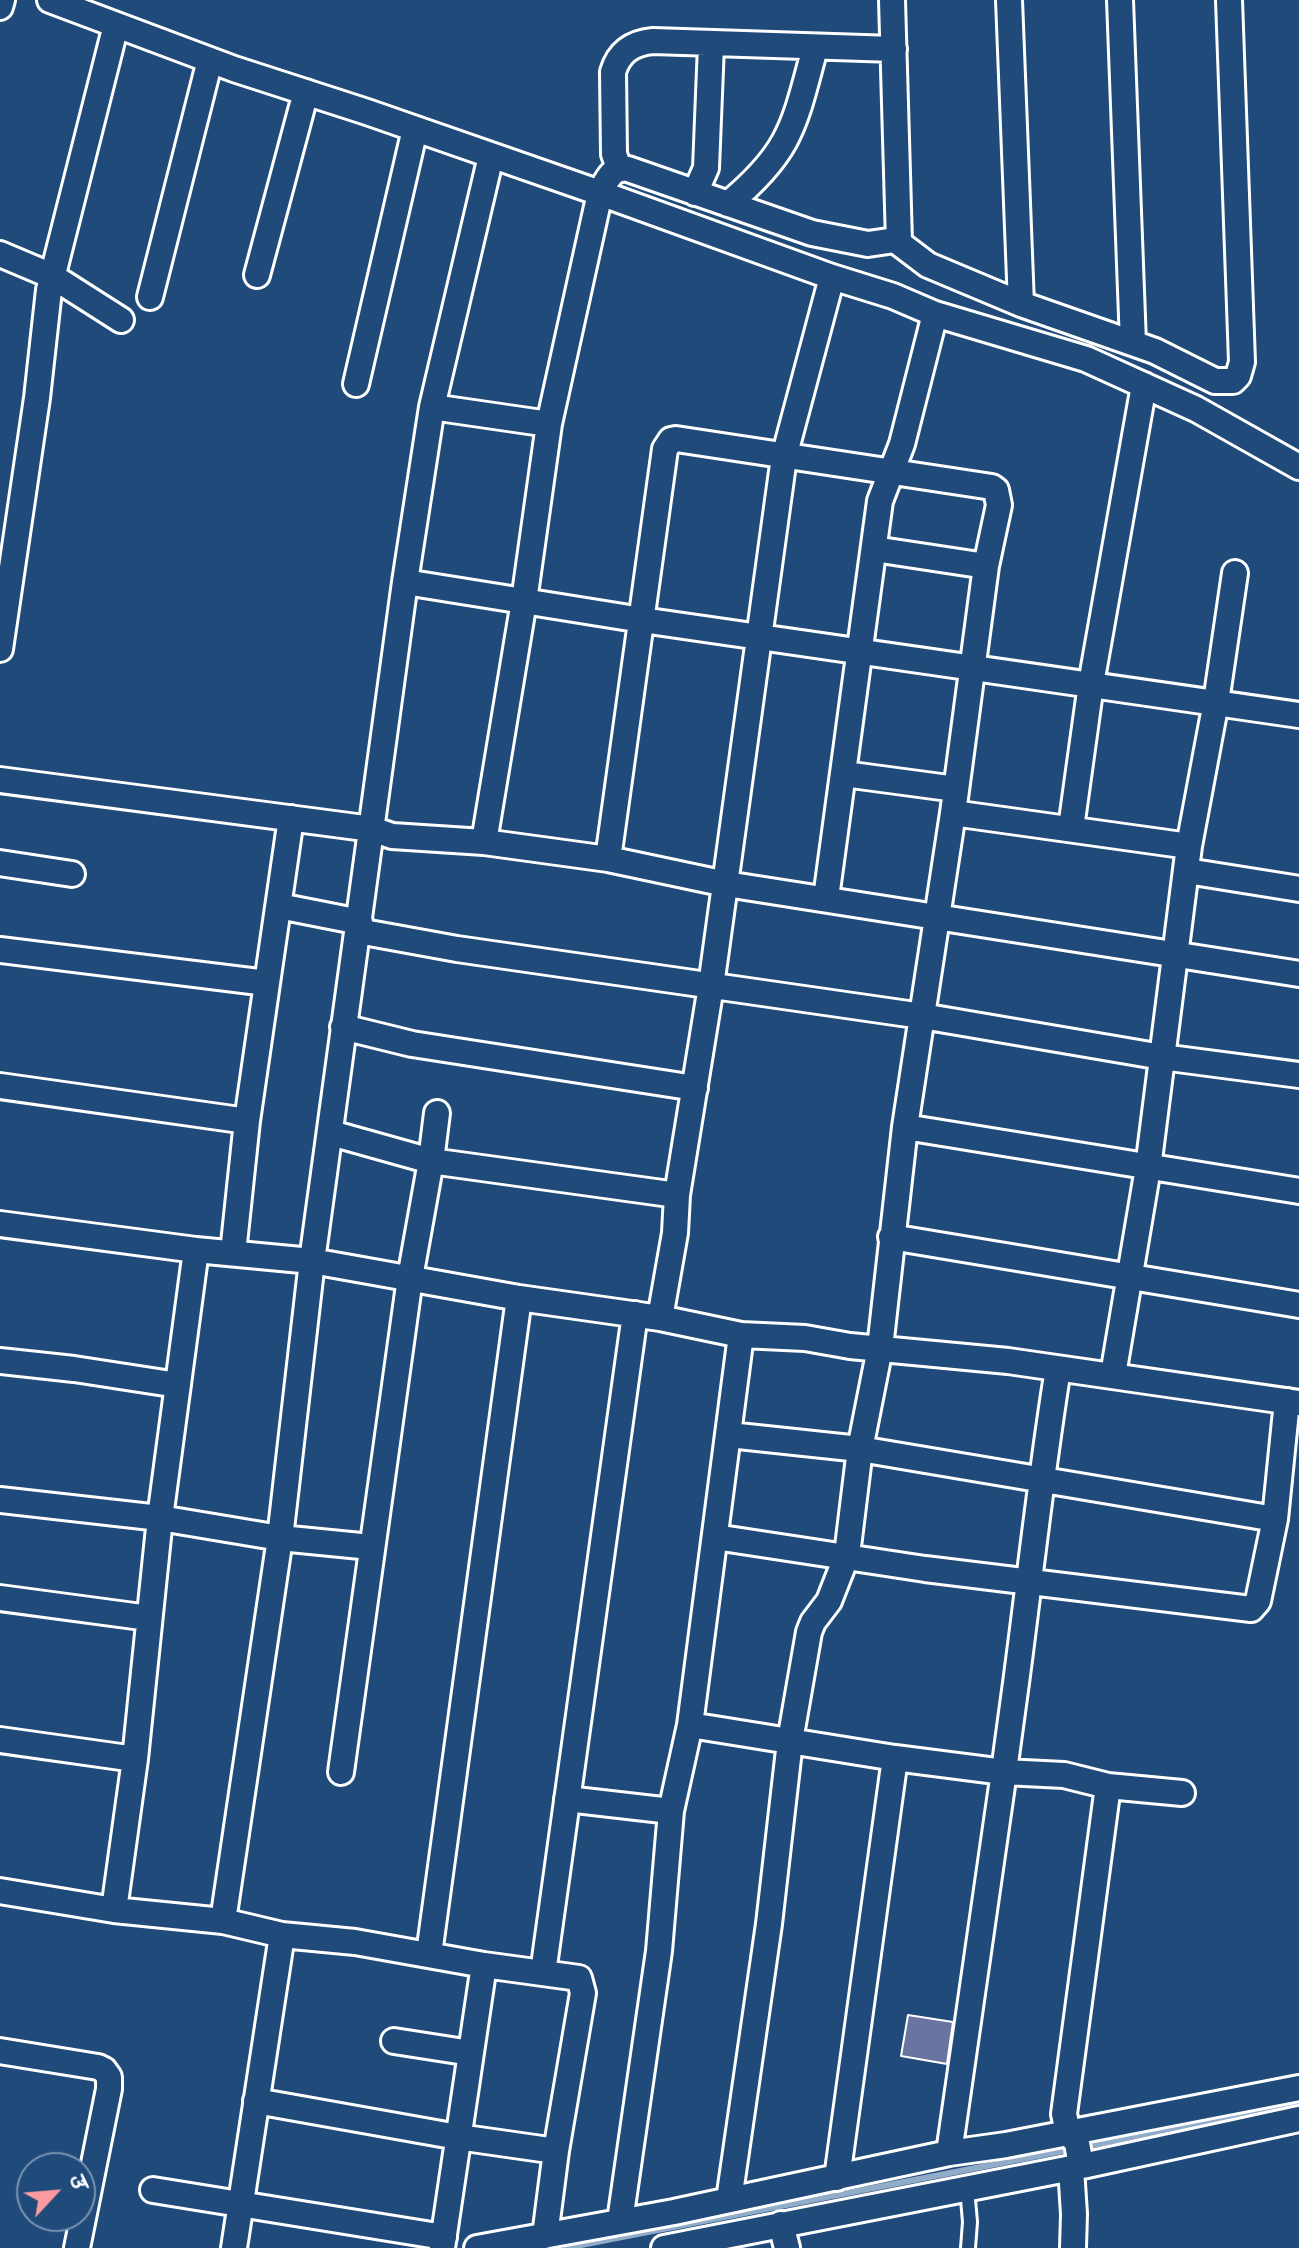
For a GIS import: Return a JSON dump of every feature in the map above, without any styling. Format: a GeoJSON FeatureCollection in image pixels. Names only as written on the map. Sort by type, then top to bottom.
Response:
{"type":"FeatureCollection","features":[{"type":"Feature","properties":{"kind":"street"},"geometry":{"type":"LineString","coordinates":[[0,7],[2,0]]}},
{"type":"Feature","properties":{"kind":"street"},"geometry":{"type":"LineString","coordinates":[[50,0],[210,60],[600,193],[893,296],[935,314],[1086,359],[1196,409],[1299,467]]}},
{"type":"Feature","properties":{"kind":"street"},"geometry":{"type":"LineString","coordinates":[[892,0],[899,242]]}},
{"type":"Feature","properties":{"kind":"street"},"geometry":{"type":"LineString","coordinates":[[1009,0],[1021,304]]}},
{"type":"Feature","properties":{"kind":"street"},"geometry":{"type":"LineString","coordinates":[[1120,0],[1133,343]]}},
{"type":"Feature","properties":{"kind":"street"},"geometry":{"type":"LineString","coordinates":[[484,842],[524,601],[549,424],[600,193],[610,175],[619,168],[628,169],[839,240],[871,244],[890,239],[899,242],[928,265],[1021,304],[1155,351],[1215,381],[1233,381],[1241,370],[1229,0]]}},
{"type":"Feature","properties":{"kind":"street"},"geometry":{"type":"LineString","coordinates":[[0,649],[52,276],[116,25]]}},
{"type":"Feature","properties":{"kind":"street"},"geometry":{"type":"LineString","coordinates":[[619,168],[614,154],[613,72],[622,53],[642,42],[894,49]]}},
{"type":"Feature","properties":{"kind":"street"},"geometry":{"type":"LineString","coordinates":[[695,193],[706,168],[711,45]]}},
{"type":"Feature","properties":{"kind":"street"},"geometry":{"type":"LineString","coordinates":[[728,204],[773,162],[788,139],[815,48]]}},
{"type":"Feature","properties":{"kind":"street"},"geometry":{"type":"LineString","coordinates":[[150,297],[210,60]]}},
{"type":"Feature","properties":{"kind":"street"},"geometry":{"type":"LineString","coordinates":[[257,275],[306,92]]}},
{"type":"Feature","properties":{"kind":"street"},"geometry":{"type":"LineString","coordinates":[[356,384],[415,129]]}},
{"type":"Feature","properties":{"kind":"street"},"geometry":{"type":"LineString","coordinates":[[223,1921],[280,1538],[312,1261],[405,582],[432,407],[491,156]]}},
{"type":"Feature","properties":{"kind":"street"},"geometry":{"type":"LineString","coordinates":[[0,254],[52,276],[121,320]]}},
{"type":"Feature","properties":{"kind":"street"},"geometry":{"type":"LineString","coordinates":[[660,1318],[726,884],[784,457],[832,277]]}},
{"type":"Feature","properties":{"kind":"street"},"geometry":{"type":"LineString","coordinates":[[826,898],[880,501],[902,444],[935,314]]}},
{"type":"Feature","properties":{"kind":"street"},"geometry":{"type":"LineString","coordinates":[[1071,828],[1091,684],[1144,385]]}},
{"type":"Feature","properties":{"kind":"street"},"geometry":{"type":"LineString","coordinates":[[432,407],[549,424]]}},
{"type":"Feature","properties":{"kind":"street"},"geometry":{"type":"LineString","coordinates":[[608,859],[667,444],[676,439],[996,490],[999,505],[986,566],[955,801],[905,1127],[880,1348],[860,1449],[847,1555],[829,1601],[810,1627],[790,1741],[769,1924],[729,2200]]}},
{"type":"Feature","properties":{"kind":"street"},"geometry":{"type":"LineString","coordinates":[[874,549],[986,566]]}},
{"type":"Feature","properties":{"kind":"street"},"geometry":{"type":"LineString","coordinates":[[1113,1375],[1148,1168],[1189,846],[1216,702],[1235,573]]}},
{"type":"Feature","properties":{"kind":"street"},"geometry":{"type":"LineString","coordinates":[[405,582],[642,620],[1299,715]]}},
{"type":"Feature","properties":{"kind":"street"},"geometry":{"type":"LineString","coordinates":[[844,774],[1071,828],[1189,846]]}},
{"type":"Feature","properties":{"kind":"street"},"geometry":{"type":"LineString","coordinates":[[0,780],[372,829],[392,836],[484,842],[608,859],[726,884],[1299,974]]}},
{"type":"Feature","properties":{"kind":"street"},"geometry":{"type":"LineString","coordinates":[[233,1253],[247,1121],[291,818]]}},
{"type":"Feature","properties":{"kind":"street"},"geometry":{"type":"LineString","coordinates":[[0,863],[72,874]]}},
{"type":"Feature","properties":{"kind":"street"},"geometry":{"type":"LineString","coordinates":[[1187,871],[1299,889]]}},
{"type":"Feature","properties":{"kind":"street"},"geometry":{"type":"LineString","coordinates":[[279,906],[457,949],[922,1016],[1162,1057],[1299,1075]]}},
{"type":"Feature","properties":{"kind":"street"},"geometry":{"type":"LineString","coordinates":[[0,950],[267,983]]}},
{"type":"Feature","properties":{"kind":"street"},"geometry":{"type":"LineString","coordinates":[[343,1027],[440,1049],[695,1088]]}},
{"type":"Feature","properties":{"kind":"street"},"geometry":{"type":"LineString","coordinates":[[0,1086],[247,1121]]}},
{"type":"Feature","properties":{"kind":"street"},"geometry":{"type":"LineString","coordinates":[[341,1772],[410,1278],[437,1113]]}},
{"type":"Feature","properties":{"kind":"street"},"geometry":{"type":"LineString","coordinates":[[905,1127],[1299,1191]]}},
{"type":"Feature","properties":{"kind":"street"},"geometry":{"type":"LineString","coordinates":[[331,1133],[431,1161],[677,1195]]}},
{"type":"Feature","properties":{"kind":"street"},"geometry":{"type":"LineString","coordinates":[[0,1224],[196,1250],[312,1261],[519,1298],[660,1318],[741,1335],[805,1338],[1008,1361],[1293,1402],[1275,1519],[1258,1601],[1251,1609],[925,1569],[715,1537]]}},
{"type":"Feature","properties":{"kind":"street"},"geometry":{"type":"LineString","coordinates":[[891,1237],[1299,1305]]}},
{"type":"Feature","properties":{"kind":"street"},"geometry":{"type":"LineString","coordinates":[[114,1910],[135,1759],[160,1518],[196,1250]]}},
{"type":"Feature","properties":{"kind":"street"},"geometry":{"type":"LineString","coordinates":[[429,1954],[519,1298]]}},
{"type":"Feature","properties":{"kind":"street"},"geometry":{"type":"LineString","coordinates":[[543,1973],[635,1314]]}},
{"type":"Feature","properties":{"kind":"street"},"geometry":{"type":"LineString","coordinates":[[620,2221],[659,1951],[671,1811],[690,1725],[741,1335]]}},
{"type":"Feature","properties":{"kind":"street"},"geometry":{"type":"LineString","coordinates":[[0,1361],[178,1385]]}},
{"type":"Feature","properties":{"kind":"street"},"geometry":{"type":"LineString","coordinates":[[949,2153],[1030,1581],[1040,1479],[1058,1369]]}},
{"type":"Feature","properties":{"kind":"street"},"geometry":{"type":"LineString","coordinates":[[729,1435],[860,1449],[1275,1519]]}},
{"type":"Feature","properties":{"kind":"street"},"geometry":{"type":"LineString","coordinates":[[0,1500],[160,1518],[280,1538],[371,1547]]}},
{"type":"Feature","properties":{"kind":"street"},"geometry":{"type":"LineString","coordinates":[[0,1598],[149,1618]]}},
{"type":"Feature","properties":{"kind":"street"},"geometry":{"type":"LineString","coordinates":[[690,1725],[895,1758],[1004,1772],[1064,1775],[1108,1786],[1182,1793]]}},
{"type":"Feature","properties":{"kind":"street"},"geometry":{"type":"LineString","coordinates":[[0,1740],[135,1759]]}},
{"type":"Feature","properties":{"kind":"street"},"geometry":{"type":"LineString","coordinates":[[837,2178],[895,1758]]}},
{"type":"Feature","properties":{"kind":"street"},"geometry":{"type":"LineString","coordinates":[[1073,2248],[1075,2153],[1065,2124],[1065,2104],[1108,1786]]}},
{"type":"Feature","properties":{"kind":"street"},"geometry":{"type":"LineString","coordinates":[[567,1799],[671,1811]]}},
{"type":"Feature","properties":{"kind":"street"},"geometry":{"type":"LineString","coordinates":[[0,1891],[114,1910],[223,1921],[282,1935],[355,1942],[579,1978],[583,1993],[545,2236]]}},
{"type":"Feature","properties":{"kind":"street"},"geometry":{"type":"LineString","coordinates":[[234,2248],[282,1935]]}},
{"type":"Feature","properties":{"kind":"street"},"geometry":{"type":"LineString","coordinates":[[153,2190],[443,2242],[484,1965]]}},
{"type":"Feature","properties":{"kind":"street"},"geometry":{"type":"LineString","coordinates":[[394,2041],[471,2053]]}},
{"type":"Feature","properties":{"kind":"street"},"geometry":{"type":"LineString","coordinates":[[0,2051],[98,2067],[109,2077],[107,2110],[77,2248]]}},
{"type":"Feature","properties":{"kind":"street"},"geometry":{"type":"LineString","coordinates":[[672,2247],[967,2188],[1299,2088]]}},
{"type":"Feature","properties":{"kind":"street"},"geometry":{"type":"LineString","coordinates":[[256,2101],[556,2151]]}},
{"type":"Feature","properties":{"kind":"street"},"geometry":{"type":"LineString","coordinates":[[477,2248],[729,2200],[949,2153],[1075,2153],[1299,2119]]}},
{"type":"Feature","properties":{"kind":"street"},"geometry":{"type":"LineString","coordinates":[[781,2224],[787,2248]]}},
{"type":"Feature","properties":{"kind":"lane"},"geometry":{"type":"LineString","coordinates":[[967,2188],[970,2222],[968,2248]]}},
{"type":"Feature","properties":{"kind":"building"},"geometry":{"type":"Polygon","coordinates":[[[908,2015],[953,2022],[947,2064],[901,2056],[908,2015]]]}},
{"type":"Feature","properties":{"kind":"waterway"},"geometry":{"type":"LineString","coordinates":[[1084,2147],[1299,2105]]}},
{"type":"Feature","properties":{"kind":"waterway"},"geometry":{"type":"LineString","coordinates":[[566,2248],[1073,2149]]}}]}
